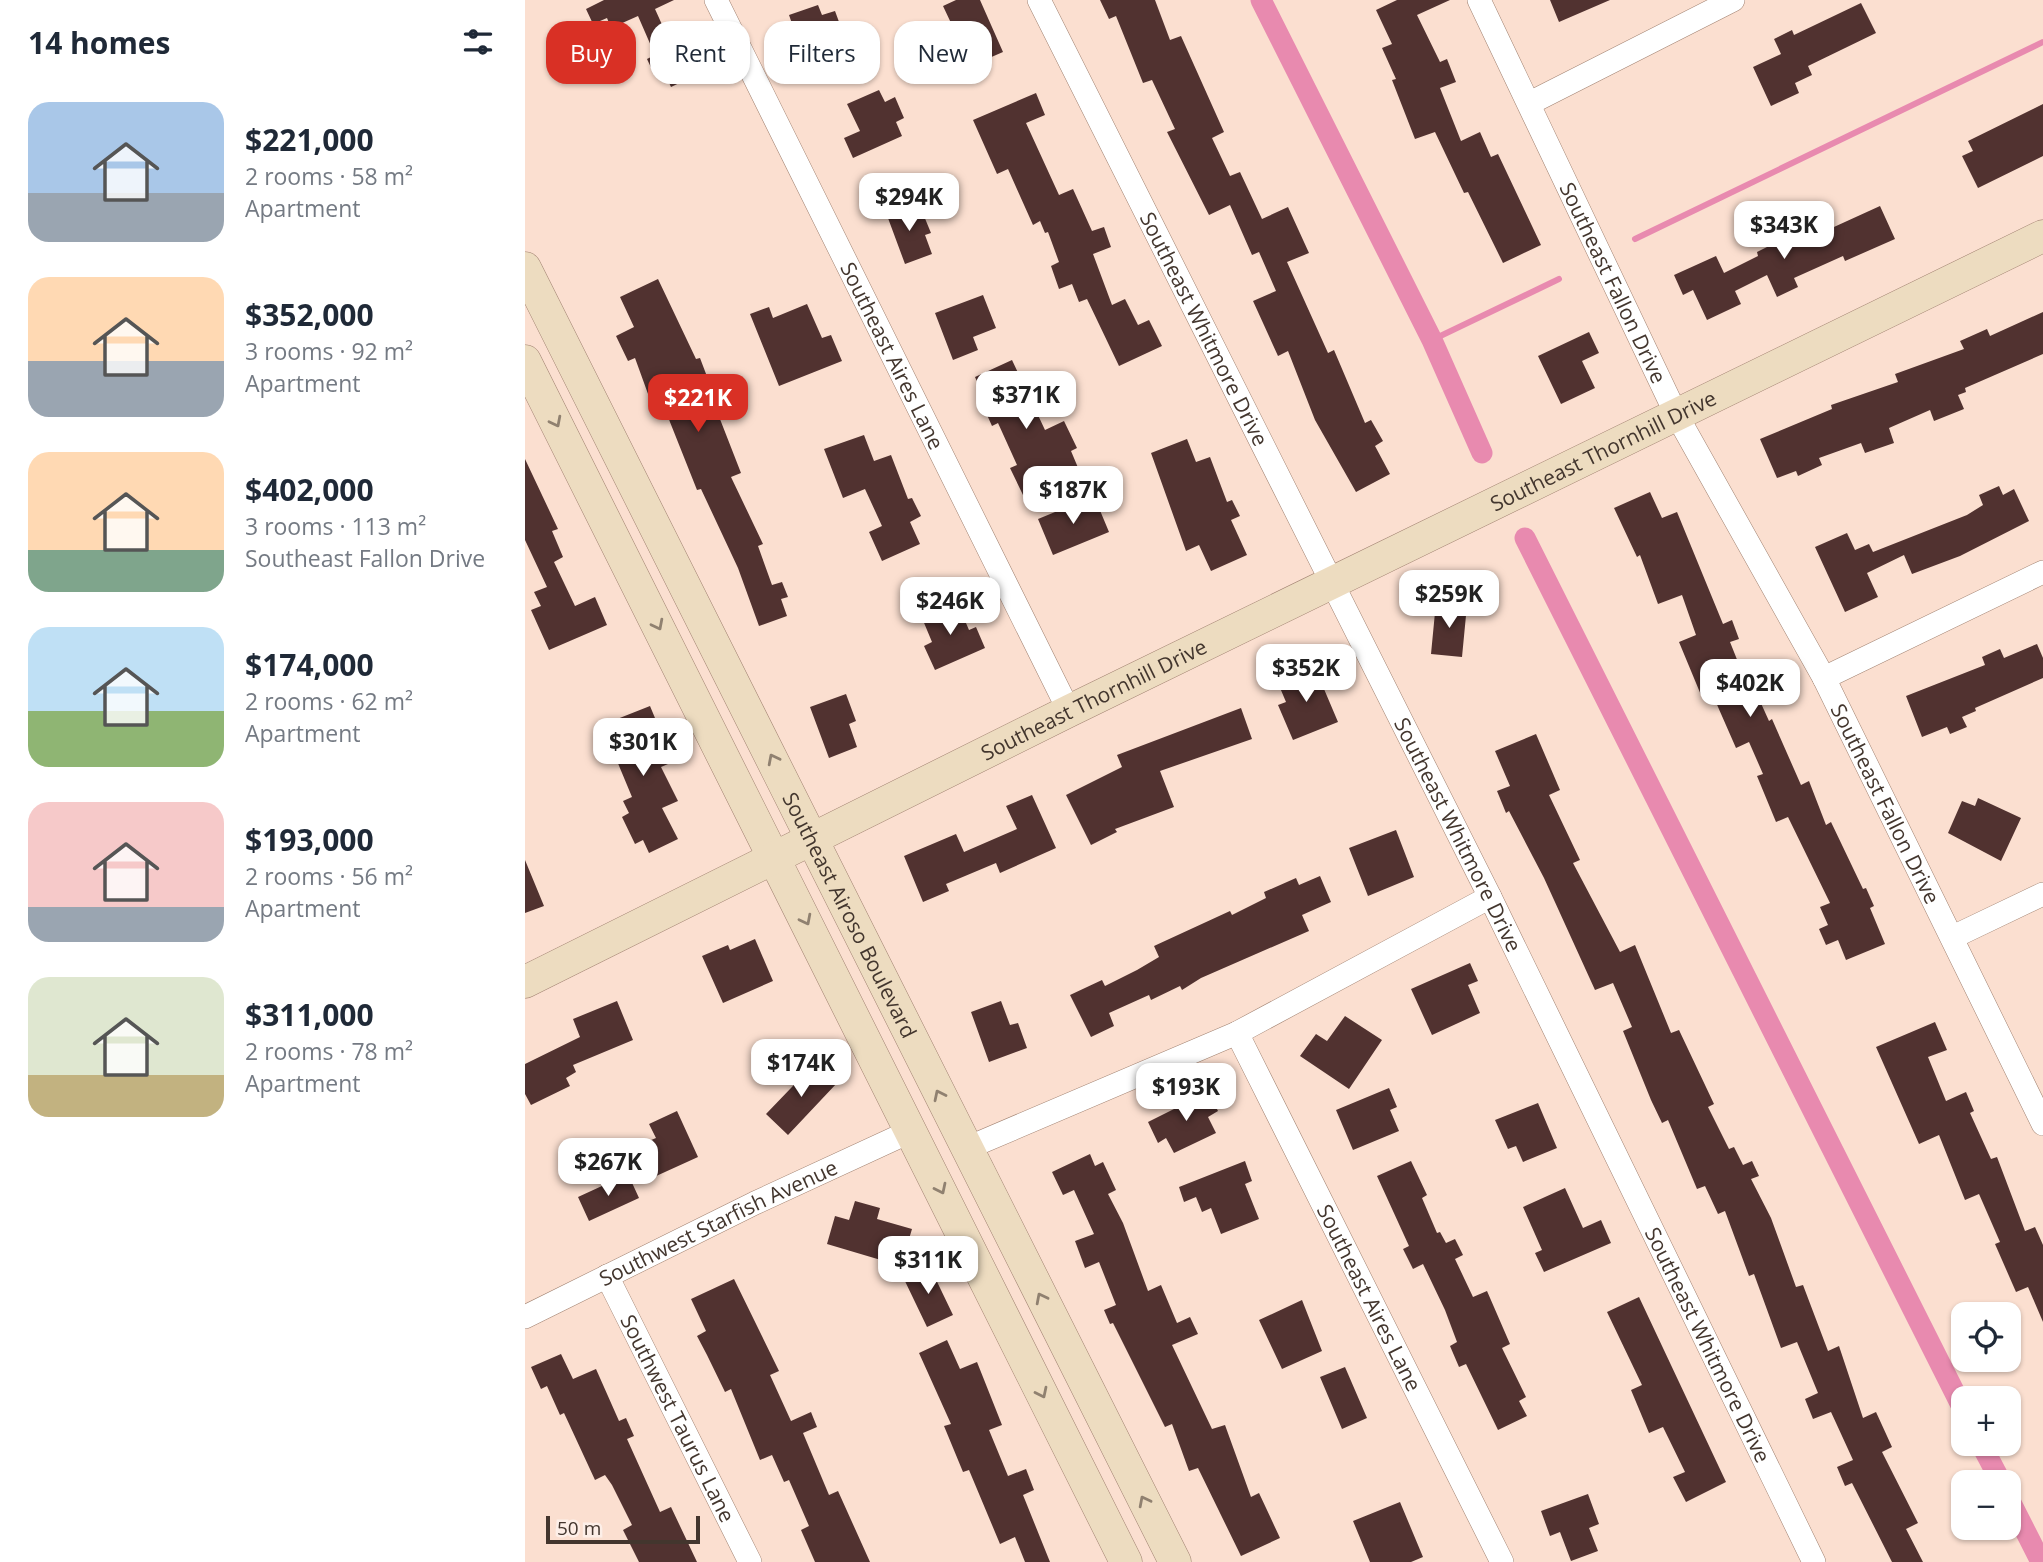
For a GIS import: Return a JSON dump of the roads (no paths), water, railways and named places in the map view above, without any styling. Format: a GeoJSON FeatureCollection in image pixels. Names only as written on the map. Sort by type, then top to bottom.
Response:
{"type":"FeatureCollection","features":[{"type":"Feature","properties":{"kind":"main road","name":"Southeast Thornhill Drive"},"geometry":{"type":"LineString","coordinates":[[525,982],[1069,711],[2043,236]]}},
{"type":"Feature","properties":{"kind":"main road","name":"Southeast Airoso Boulevard"},"geometry":{"type":"LineString","coordinates":[[525,268],[814,839],[965,1149],[1175,1562]]}},
{"type":"Feature","properties":{"kind":"main road","name":"Southeast Airoso Boulevard"},"geometry":{"type":"LineString","coordinates":[[525,361],[1126,1562]]}},
{"type":"Feature","properties":{"kind":"street","name":"Southeast Aires Lane"},"geometry":{"type":"LineString","coordinates":[[716,0],[1069,711]]}},
{"type":"Feature","properties":{"kind":"street","name":"Southeast Whitmore Drive"},"geometry":{"type":"LineString","coordinates":[[1039,0],[1490,897],[1814,1562]]}},
{"type":"Feature","properties":{"kind":"street","name":"Southeast Fallon Drive"},"geometry":{"type":"LineString","coordinates":[[1479,0],[1676,414],[1823,678],[2043,1124]]}},
{"type":"Feature","properties":{"kind":"street"},"geometry":{"type":"LineString","coordinates":[[1530,103],[1733,0]]}},
{"type":"Feature","properties":{"kind":"street"},"geometry":{"type":"LineString","coordinates":[[1823,678],[2043,572]]}},
{"type":"Feature","properties":{"kind":"street"},"geometry":{"type":"LineString","coordinates":[[1953,937],[2043,894]]}},
{"type":"Feature","properties":{"kind":"street"},"geometry":{"type":"LineString","coordinates":[[965,1149],[1237,1033],[1490,897]]}},
{"type":"Feature","properties":{"kind":"street","name":"Southeast Aires Lane"},"geometry":{"type":"LineString","coordinates":[[1237,1033],[1502,1562]]}},
{"type":"Feature","properties":{"kind":"street","name":"Southwest Starfish Avenue"},"geometry":{"type":"LineString","coordinates":[[525,1317],[911,1130]]}},
{"type":"Feature","properties":{"kind":"street","name":"Southwest Taurus Lane"},"geometry":{"type":"LineString","coordinates":[[607,1276],[750,1562]]}},
{"type":"Feature","properties":{"kind":"waterway"},"geometry":{"type":"LineString","coordinates":[[1261,0],[1432,340],[1482,453]]}},
{"type":"Feature","properties":{"kind":"waterway"},"geometry":{"type":"LineString","coordinates":[[1635,239],[2043,42]]}},
{"type":"Feature","properties":{"kind":"waterway"},"geometry":{"type":"LineString","coordinates":[[1432,340],[1559,279]]}},
{"type":"Feature","properties":{"kind":"waterway"},"geometry":{"type":"LineString","coordinates":[[1525,538],[1951,1386]]}},
{"type":"Feature","properties":{"kind":"waterway"},"geometry":{"type":"LineString","coordinates":[[1987,1456],[1995,1470]]}},
{"type":"Feature","properties":{"kind":"waterway"},"geometry":{"type":"LineString","coordinates":[[2021,1523],[2041,1562]]}}]}
